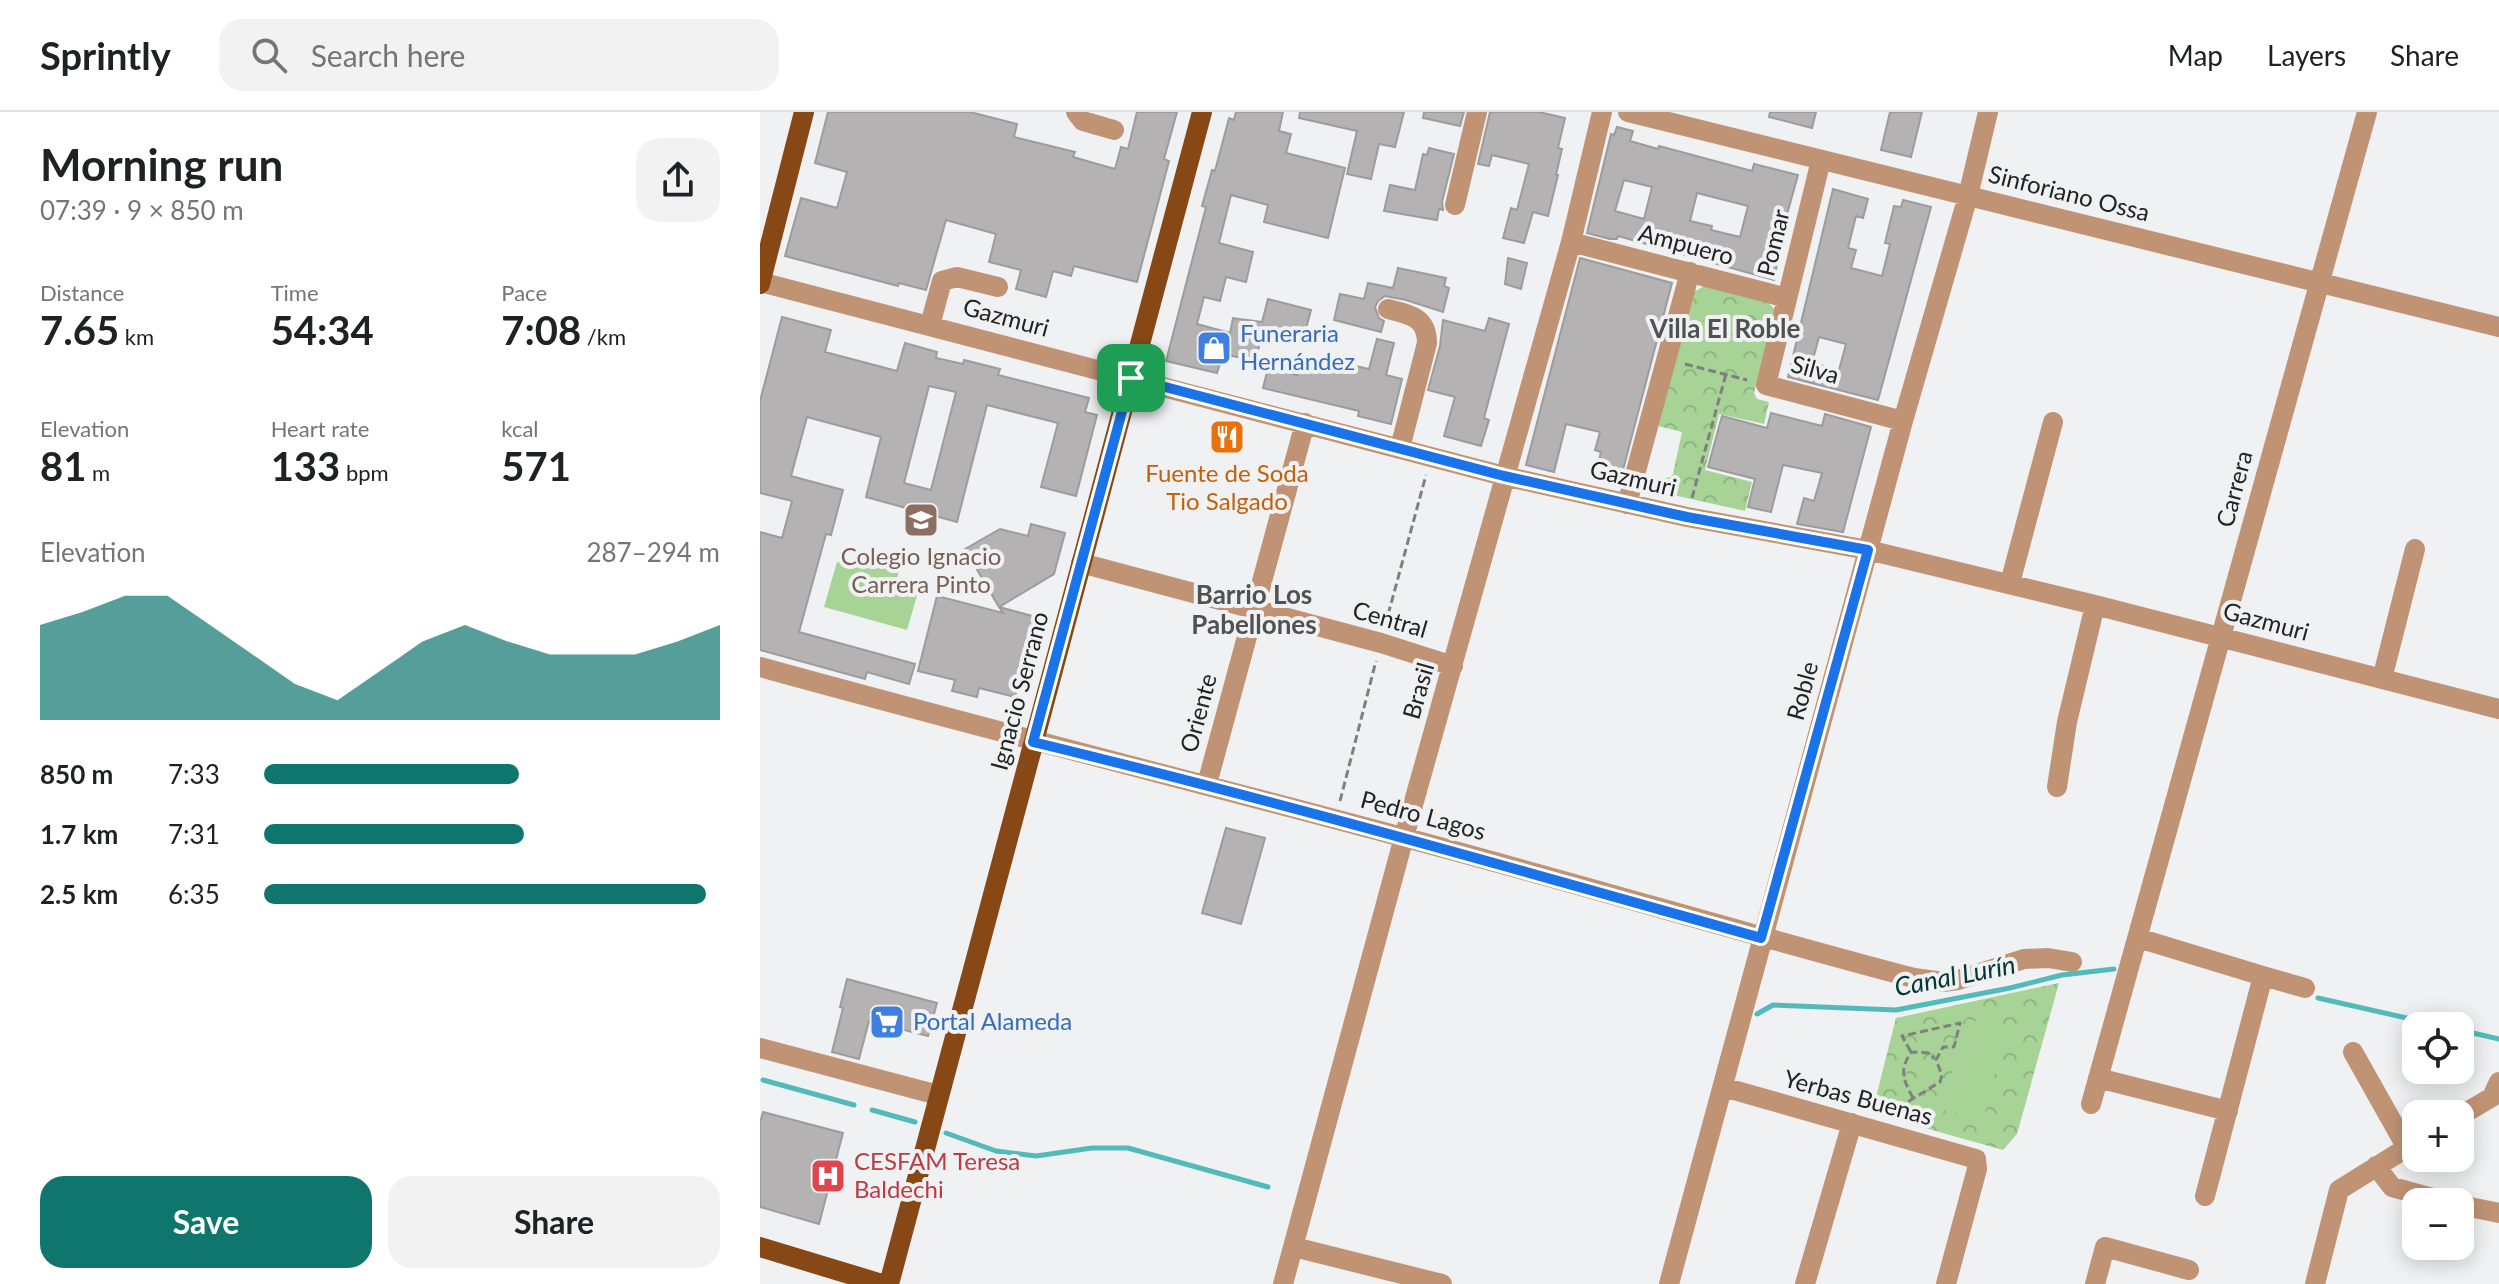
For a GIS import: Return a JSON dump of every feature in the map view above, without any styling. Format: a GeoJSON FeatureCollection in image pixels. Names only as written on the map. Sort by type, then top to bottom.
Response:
{"type":"FeatureCollection","features":[{"type":"Feature","properties":{"kind":"main road"},"geometry":{"type":"LineString","coordinates":[[760,283],[804,112]]}},
{"type":"Feature","properties":{"kind":"main road","name":"Ignacio Serrano"},"geometry":{"type":"LineString","coordinates":[[889,1284],[1202,112]]}},
{"type":"Feature","properties":{"kind":"main road"},"geometry":{"type":"LineString","coordinates":[[760,1247],[882,1284]]}},
{"type":"Feature","properties":{"kind":"street"},"geometry":{"type":"LineString","coordinates":[[1076,112],[1083,121],[1114,130]]}},
{"type":"Feature","properties":{"kind":"street"},"geometry":{"type":"LineString","coordinates":[[1455,205],[1477,112]]}},
{"type":"Feature","properties":{"kind":"street","name":"Brasil"},"geometry":{"type":"LineString","coordinates":[[1283,1284],[1404,837],[1571,242],[1602,112]]}},
{"type":"Feature","properties":{"kind":"street","name":"Sinforiano Ossa"},"geometry":{"type":"LineString","coordinates":[[1628,112],[2499,327]]}},
{"type":"Feature","properties":{"kind":"street","name":"Roble"},"geometry":{"type":"LineString","coordinates":[[1669,1284],[1903,421],[1968,196],[1988,112]]}},
{"type":"Feature","properties":{"kind":"street","name":"Carrera"},"geometry":{"type":"LineString","coordinates":[[2091,1104],[2367,112]]}},
{"type":"Feature","properties":{"kind":"street","name":"Pomar"},"geometry":{"type":"LineString","coordinates":[[1766,385],[1821,160]]}},
{"type":"Feature","properties":{"kind":"street","name":"Ampuero"},"geometry":{"type":"LineString","coordinates":[[1571,242],[1787,298]]}},
{"type":"Feature","properties":{"kind":"street"},"geometry":{"type":"LineString","coordinates":[[1627,504],[1690,272]]}},
{"type":"Feature","properties":{"kind":"street"},"geometry":{"type":"LineString","coordinates":[[930,325],[942,281],[957,277],[998,287]]}},
{"type":"Feature","properties":{"kind":"street","name":"Gazmuri"},"geometry":{"type":"LineString","coordinates":[[760,283],[1504,476],[1687,517],[1868,550],[2010,583],[2382,679],[2497,713]]}},
{"type":"Feature","properties":{"kind":"street"},"geometry":{"type":"LineString","coordinates":[[1388,309],[1422,321],[1427,331],[1427,343],[1400,448]]}},
{"type":"Feature","properties":{"kind":"street","name":"Silva"},"geometry":{"type":"LineString","coordinates":[[1766,385],[1903,421]]}},
{"type":"Feature","properties":{"kind":"street"},"geometry":{"type":"LineString","coordinates":[[2010,583],[2053,422]]}},
{"type":"Feature","properties":{"kind":"street","name":"Oriente"},"geometry":{"type":"LineString","coordinates":[[1207,784],[1305,423]]}},
{"type":"Feature","properties":{"kind":"street"},"geometry":{"type":"LineString","coordinates":[[2382,679],[2415,549]]}},
{"type":"Feature","properties":{"kind":"street","name":"Central"},"geometry":{"type":"LineString","coordinates":[[1081,563],[1381,643],[1453,666]]}},
{"type":"Feature","properties":{"kind":"street"},"geometry":{"type":"LineString","coordinates":[[2057,787],[2067,722],[2095,605]]}},
{"type":"Feature","properties":{"kind":"street","name":"Pedro Lagos"},"geometry":{"type":"LineString","coordinates":[[760,667],[1033,742],[1207,784],[1404,837],[1914,978],[1943,982],[2024,959],[2048,958],[2072,962]]}},
{"type":"Feature","properties":{"kind":"street"},"geometry":{"type":"LineString","coordinates":[[2138,938],[2305,988]]}},
{"type":"Feature","properties":{"kind":"street"},"geometry":{"type":"LineString","coordinates":[[2205,1196],[2263,976]]}},
{"type":"Feature","properties":{"kind":"street"},"geometry":{"type":"LineString","coordinates":[[760,1048],[938,1095]]}},
{"type":"Feature","properties":{"kind":"street"},"geometry":{"type":"LineString","coordinates":[[2353,1052],[2402,1129]]}},
{"type":"Feature","properties":{"kind":"street"},"geometry":{"type":"LineString","coordinates":[[2098,1078],[2228,1111]]}},
{"type":"Feature","properties":{"kind":"street","name":"Yerbas Buenas"},"geometry":{"type":"LineString","coordinates":[[1723,1087],[1972,1156],[1977,1162],[1946,1284]]}},
{"type":"Feature","properties":{"kind":"street"},"geometry":{"type":"LineString","coordinates":[[2474,1107],[2497,1093]]}},
{"type":"Feature","properties":{"kind":"street"},"geometry":{"type":"LineString","coordinates":[[1805,1284],[1852,1123]]}},
{"type":"Feature","properties":{"kind":"street"},"geometry":{"type":"LineString","coordinates":[[2315,1284],[2336,1196],[2343,1186],[2402,1151]]}},
{"type":"Feature","properties":{"kind":"street"},"geometry":{"type":"LineString","coordinates":[[2376,1166],[2392,1187],[2402,1190]]}},
{"type":"Feature","properties":{"kind":"street"},"geometry":{"type":"LineString","coordinates":[[2474,1208],[2499,1213]]}},
{"type":"Feature","properties":{"kind":"street"},"geometry":{"type":"LineString","coordinates":[[1294,1247],[1442,1284]]}},
{"type":"Feature","properties":{"kind":"street"},"geometry":{"type":"LineString","coordinates":[[2095,1284],[2105,1247],[2189,1270]]}},
{"type":"Feature","properties":{"kind":"path","name":"Silva"},"geometry":{"type":"LineString","coordinates":[[1666,359],[1766,385]]}},
{"type":"Feature","properties":{"kind":"path"},"geometry":{"type":"LineString","coordinates":[[1687,517],[1726,374]]}},
{"type":"Feature","properties":{"kind":"path"},"geometry":{"type":"LineString","coordinates":[[1911,1052],[1902,1036],[1960,1023],[1954,1047],[1943,1047],[1936,1060]]}},
{"type":"Feature","properties":{"kind":"path"},"geometry":{"type":"LineString","coordinates":[[1882,1118],[1940,1082],[1942,1075],[1930,1053],[1911,1052]]}},
{"type":"Feature","properties":{"kind":"path"},"geometry":{"type":"LineString","coordinates":[[1911,1052],[1904,1064],[1904,1082],[1913,1098]]}},
{"type":"Feature","properties":{"kind":"green space"},"geometry":{"type":"Polygon","coordinates":[[[1704,286],[1768,303],[1776,310],[1754,393],[1757,399],[1769,402],[1764,424],[1719,414],[1705,470],[1752,482],[1745,511],[1651,490],[1648,486],[1648,483],[1673,474],[1682,432],[1658,426],[1694,292],[1704,286]]]}},
{"type":"Feature","properties":{"kind":"green space"},"geometry":{"type":"Polygon","coordinates":[[[858,560],[899,571],[897,578],[920,585],[907,630],[824,607],[837,562],[856,567],[858,560]]]}},
{"type":"Feature","properties":{"kind":"green space"},"geometry":{"type":"Polygon","coordinates":[[[2059,983],[2017,1134],[2003,1150],[1872,1113],[1896,1018],[2059,983]]]}},
{"type":"Feature","properties":{"kind":"green space"},"geometry":{"type":"Polygon","coordinates":[[[1966,1019],[2006,1029],[1983,1120],[1943,1110],[1966,1019]]]}},
{"type":"Feature","properties":{"kind":"building"},"geometry":{"type":"Polygon","coordinates":[[[828,112],[970,112],[1017,124],[1014,137],[1075,152],[1073,157],[1115,169],[1121,147],[1128,149],[1137,112],[1177,112],[1164,159],[1169,161],[1137,282],[1074,266],[1071,276],[1053,271],[1046,297],[1016,289],[1021,270],[989,262],[996,234],[946,220],[926,290],[899,283],[898,286],[785,256],[801,198],[837,208],[847,172],[815,163],[828,112]]]}},
{"type":"Feature","properties":{"kind":"building"},"geometry":{"type":"Polygon","coordinates":[[[1236,112],[1283,112],[1279,131],[1291,134],[1286,153],[1345,168],[1328,238],[1264,222],[1268,205],[1231,195],[1219,243],[1253,252],[1246,282],[1226,277],[1220,301],[1204,297],[1197,324],[1230,333],[1233,318],[1262,322],[1268,299],[1311,310],[1304,336],[1263,326],[1256,361],[1223,354],[1217,373],[1166,361],[1206,207],[1202,206],[1212,170],[1215,171],[1229,118],[1234,120],[1236,112]]]}},
{"type":"Feature","properties":{"kind":"building"},"geometry":{"type":"Polygon","coordinates":[[[1300,112],[1404,112],[1395,147],[1379,144],[1371,179],[1347,174],[1357,131],[1299,118],[1300,112]]]}},
{"type":"Feature","properties":{"kind":"building"},"geometry":{"type":"Polygon","coordinates":[[[1424,112],[1464,112],[1460,126],[1423,118],[1424,112]]]}},
{"type":"Feature","properties":{"kind":"building"},"geometry":{"type":"Polygon","coordinates":[[[1490,112],[1539,112],[1565,118],[1558,148],[1562,149],[1558,175],[1548,216],[1533,212],[1524,243],[1503,238],[1511,208],[1517,210],[1529,164],[1492,155],[1489,166],[1478,164],[1490,112]]]}},
{"type":"Feature","properties":{"kind":"building"},"geometry":{"type":"Polygon","coordinates":[[[1770,112],[1816,112],[1812,128],[1769,117],[1770,112]]]}},
{"type":"Feature","properties":{"kind":"building"},"geometry":{"type":"Polygon","coordinates":[[[1890,112],[1922,112],[1911,157],[1881,150],[1890,112]]]}},
{"type":"Feature","properties":{"kind":"building"},"geometry":{"type":"Polygon","coordinates":[[[1617,127],[1633,131],[1630,141],[1658,149],[1659,146],[1752,171],[1754,164],[1798,175],[1784,225],[1774,280],[1618,236],[1617,239],[1610,239],[1587,233],[1611,134],[1614,135],[1617,127]],[[1624,180],[1615,211],[1644,219],[1652,187],[1624,180]],[[1697,193],[1690,221],[1740,237],[1748,206],[1697,193]]]}},
{"type":"Feature","properties":{"kind":"building"},"geometry":{"type":"Polygon","coordinates":[[[1429,148],[1454,154],[1442,202],[1443,210],[1439,209],[1437,220],[1384,211],[1390,185],[1415,190],[1423,154],[1427,155],[1429,148]]]}},
{"type":"Feature","properties":{"kind":"building"},"geometry":{"type":"Polygon","coordinates":[[[1833,189],[1868,199],[1863,218],[1856,216],[1848,248],[1856,250],[1851,268],[1882,276],[1890,244],[1885,243],[1894,206],[1901,207],[1903,200],[1931,207],[1878,400],[1788,377],[1833,189]],[[1819,337],[1812,363],[1839,370],[1846,344],[1819,337]]]}},
{"type":"Feature","properties":{"kind":"building"},"geometry":{"type":"Polygon","coordinates":[[[1508,258],[1527,263],[1521,289],[1505,284],[1508,258]]]}},
{"type":"Feature","properties":{"kind":"building"},"geometry":{"type":"Polygon","coordinates":[[[1580,258],[1672,283],[1619,485],[1594,479],[1601,452],[1595,450],[1600,432],[1566,424],[1554,472],[1526,465],[1580,258]]]}},
{"type":"Feature","properties":{"kind":"building"},"geometry":{"type":"Polygon","coordinates":[[[1398,268],[1446,278],[1444,286],[1449,288],[1443,312],[1385,296],[1375,307],[1379,318],[1384,321],[1381,332],[1334,320],[1340,294],[1364,299],[1368,283],[1393,288],[1398,268]]]}},
{"type":"Feature","properties":{"kind":"building"},"geometry":{"type":"Polygon","coordinates":[[[782,317],[831,330],[825,352],[897,371],[905,343],[937,352],[936,358],[963,364],[964,360],[1000,369],[998,375],[1089,398],[1085,412],[1097,415],[1076,496],[1041,487],[1058,423],[987,405],[957,522],[866,497],[881,437],[807,417],[791,476],[843,490],[831,535],[826,534],[799,632],[915,664],[909,684],[867,672],[865,679],[760,650],[760,532],[782,538],[792,501],[760,493],[760,401],[782,317]],[[929,386],[904,483],[931,490],[956,392],[929,386]]]}},
{"type":"Feature","properties":{"kind":"building"},"geometry":{"type":"Polygon","coordinates":[[[1489,318],[1509,324],[1484,418],[1489,420],[1481,446],[1444,436],[1455,397],[1428,390],[1440,346],[1443,320],[1485,331],[1489,318]]]}},
{"type":"Feature","properties":{"kind":"building"},"geometry":{"type":"Polygon","coordinates":[[[1377,339],[1394,343],[1386,375],[1402,379],[1391,424],[1358,416],[1359,411],[1263,388],[1268,368],[1297,375],[1301,361],[1336,371],[1338,362],[1369,369],[1377,339]]]}},
{"type":"Feature","properties":{"kind":"building"},"geometry":{"type":"Polygon","coordinates":[[[1771,413],[1822,426],[1825,414],[1871,427],[1843,532],[1797,524],[1804,498],[1814,501],[1822,473],[1783,465],[1771,512],[1748,507],[1755,479],[1708,467],[1722,416],[1767,428],[1771,413]]]}},
{"type":"Feature","properties":{"kind":"building"},"geometry":{"type":"Polygon","coordinates":[[[1031,524],[1065,533],[1054,574],[999,607],[965,549],[1000,529],[1028,536],[1031,524]]]}},
{"type":"Feature","properties":{"kind":"building"},"geometry":{"type":"Polygon","coordinates":[[[937,596],[1003,613],[999,607],[1036,617],[1015,697],[979,688],[977,697],[952,691],[955,680],[918,671],[937,596]]]}},
{"type":"Feature","properties":{"kind":"building"},"geometry":{"type":"Polygon","coordinates":[[[1226,828],[1265,838],[1241,924],[1202,913],[1226,828]]]}},
{"type":"Feature","properties":{"kind":"building"},"geometry":{"type":"Polygon","coordinates":[[[847,979],[937,1003],[928,1036],[869,1021],[859,1059],[832,1052],[847,979]]]}},
{"type":"Feature","properties":{"kind":"building"},"geometry":{"type":"Polygon","coordinates":[[[763,1112],[843,1133],[819,1224],[760,1207],[760,1123],[763,1112]]]}},
{"type":"Feature","properties":{"kind":"waterway","name":"Canal Lurín"},"geometry":{"type":"LineString","coordinates":[[1757,1014],[1773,1005],[1896,1010],[2062,975],[2114,969]]}},
{"type":"Feature","properties":{"kind":"waterway","name":"Canal Lurín"},"geometry":{"type":"LineString","coordinates":[[2318,998],[2402,1017]]}},
{"type":"Feature","properties":{"kind":"waterway","name":"Canal Lurín"},"geometry":{"type":"LineString","coordinates":[[2474,1033],[2499,1039]]}},
{"type":"Feature","properties":{"kind":"waterway","name":"Canal Lurín"},"geometry":{"type":"LineString","coordinates":[[763,1080],[854,1105]]}},
{"type":"Feature","properties":{"kind":"waterway","name":"Canal Lurín"},"geometry":{"type":"LineString","coordinates":[[872,1110],[915,1122]]}},
{"type":"Feature","properties":{"kind":"waterway","name":"Canal Lurín"},"geometry":{"type":"LineString","coordinates":[[946,1133],[996,1151],[1036,1156],[1092,1148],[1128,1148],[1268,1187]]}},
{"type":"Feature","properties":{"kind":"place","name":"Funeraria Hernández"},"geometry":{"type":"Point","coordinates":[1214,348]}},
{"type":"Feature","properties":{"kind":"place","name":"Fuente de Soda Tio Salgado"},"geometry":{"type":"Point","coordinates":[1227,437]}},
{"type":"Feature","properties":{"kind":"place","name":"Colegio Ignacio Carrera Pinto"},"geometry":{"type":"Point","coordinates":[921,520]}},
{"type":"Feature","properties":{"kind":"place","name":"Portal Alameda"},"geometry":{"type":"Point","coordinates":[887,1022]}},
{"type":"Feature","properties":{"kind":"place","name":"CESFAM Teresa Baldechi"},"geometry":{"type":"Point","coordinates":[828,1176]}},
{"type":"Feature","properties":{"kind":"district","name":"Villa El Roble"},"geometry":{"type":"Point","coordinates":[1725,329]}},
{"type":"Feature","properties":{"kind":"district","name":"Barrio Los Pabellones"},"geometry":{"type":"Point","coordinates":[1254,610]}},
{"type":"Feature","properties":{"kind":"route"},"geometry":{"type":"LineString","coordinates":[[1131,378],[1504,476],[1687,517],[1868,550],[1761,938],[1404,837],[1033,742],[1131,378]]}}]}
